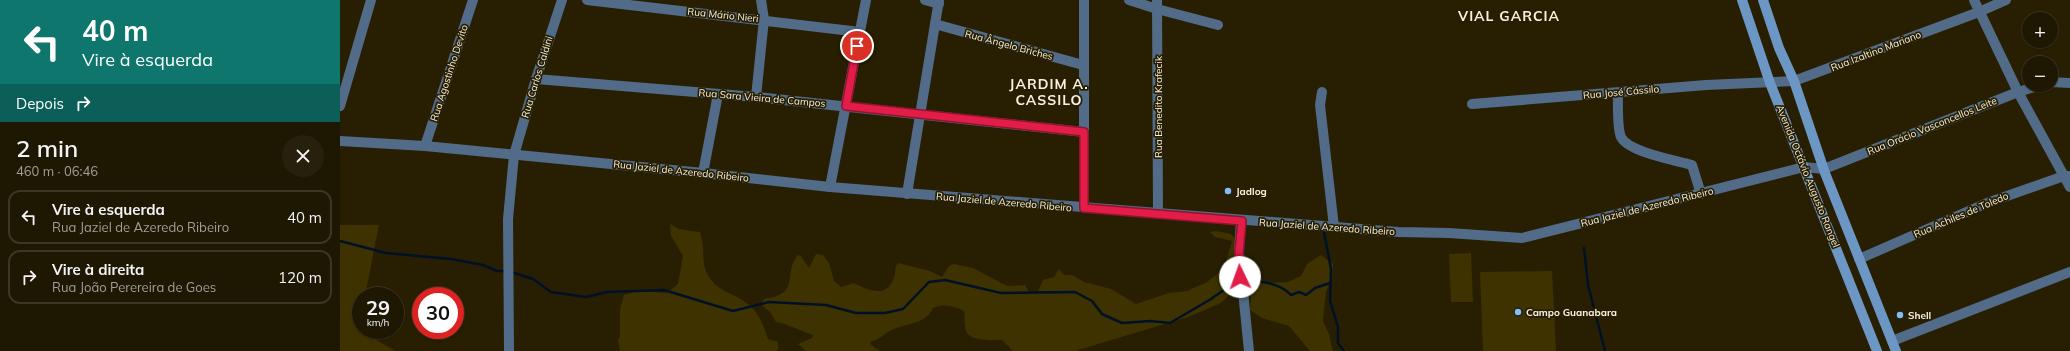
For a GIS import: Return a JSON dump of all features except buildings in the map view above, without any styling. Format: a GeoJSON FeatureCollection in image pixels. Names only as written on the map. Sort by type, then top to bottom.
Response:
{"type":"FeatureCollection","features":[{"type":"Feature","properties":{"kind":"main road","name":"Avenida Octávio Augusto Rangel"},"geometry":{"type":"LineString","coordinates":[[1742,0],[1760,49],[1770,83],[1877,351]]}},
{"type":"Feature","properties":{"kind":"main road","name":"Avenida Octávio Augusto Rangel"},"geometry":{"type":"LineString","coordinates":[[1763,0],[1779,48],[1794,81],[1824,169],[1894,346]]}},
{"type":"Feature","properties":{"kind":"main road"},"geometry":{"type":"LineString","coordinates":[[1760,49],[1766,54],[1770,54],[1779,48]]}},
{"type":"Feature","properties":{"kind":"street"},"geometry":{"type":"LineString","coordinates":[[340,106],[371,0]]}},
{"type":"Feature","properties":{"kind":"street","name":"Rua Agostinho Devito"},"geometry":{"type":"LineString","coordinates":[[425,146],[473,0]]}},
{"type":"Feature","properties":{"kind":"street","name":"Rua Carlos Caldini"},"geometry":{"type":"LineString","coordinates":[[509,351],[508,219],[514,155],[536,79],[562,0]]}},
{"type":"Feature","properties":{"kind":"street","name":"Rua Mário Nieri"},"geometry":{"type":"LineString","coordinates":[[587,0],[648,3],[860,32]]}},
{"type":"Feature","properties":{"kind":"street"},"geometry":{"type":"LineString","coordinates":[[756,96],[764,19],[761,0]]}},
{"type":"Feature","properties":{"kind":"street"},"geometry":{"type":"LineString","coordinates":[[830,187],[866,0]]}},
{"type":"Feature","properties":{"kind":"street"},"geometry":{"type":"LineString","coordinates":[[907,194],[939,2],[925,0]]}},
{"type":"Feature","properties":{"kind":"street"},"geometry":{"type":"LineString","coordinates":[[1084,0],[1084,208]]}},
{"type":"Feature","properties":{"kind":"street"},"geometry":{"type":"LineString","coordinates":[[1129,0],[1157,5],[1218,25]]}},
{"type":"Feature","properties":{"kind":"street"},"geometry":{"type":"LineString","coordinates":[[1974,0],[2018,92],[2067,176],[2070,187]]}},
{"type":"Feature","properties":{"kind":"street","name":"Rua Izaltino Mariano"},"geometry":{"type":"LineString","coordinates":[[1770,83],[1794,81],[1979,12],[2006,0]]}},
{"type":"Feature","properties":{"kind":"street","name":"Rua Benedito Krafecik"},"geometry":{"type":"LineString","coordinates":[[1157,5],[1158,214]]}},
{"type":"Feature","properties":{"kind":"street","name":"Rua Ângelo Briches"},"geometry":{"type":"LineString","coordinates":[[936,24],[1084,65]]}},
{"type":"Feature","properties":{"kind":"street","name":"Rua Sara Vieira de Campos"},"geometry":{"type":"LineString","coordinates":[[536,79],[756,96],[1084,132]]}},
{"type":"Feature","properties":{"kind":"street"},"geometry":{"type":"LineString","coordinates":[[2058,82],[2070,83]]}},
{"type":"Feature","properties":{"kind":"street","name":"Rua José Cássilo"},"geometry":{"type":"LineString","coordinates":[[1472,104],[1706,85],[1770,83]]}},
{"type":"Feature","properties":{"kind":"street","name":"Rua Orácio Vasconcellos Leite"},"geometry":{"type":"LineString","coordinates":[[1824,169],[2022,91]]}},
{"type":"Feature","properties":{"kind":"street"},"geometry":{"type":"LineString","coordinates":[[1322,92],[1320,105],[1334,227]]}},
{"type":"Feature","properties":{"kind":"street"},"geometry":{"type":"LineString","coordinates":[[1618,93],[1620,135],[1625,142],[1635,148],[1692,165],[1701,194]]}},
{"type":"Feature","properties":{"kind":"street"},"geometry":{"type":"LineString","coordinates":[[703,173],[718,94]]}},
{"type":"Feature","properties":{"kind":"street","name":"Rua Jaziel de Azeredo Ribeiro"},"geometry":{"type":"LineString","coordinates":[[340,140],[425,146],[907,194],[1242,221],[1522,238],[1701,194],[1804,166]]}},
{"type":"Feature","properties":{"kind":"street"},"geometry":{"type":"LineString","coordinates":[[1804,166],[1824,169]]}},
{"type":"Feature","properties":{"kind":"street","name":"Rua Achiles de Toledo"},"geometry":{"type":"LineString","coordinates":[[1859,259],[1988,203],[2067,176]]}},
{"type":"Feature","properties":{"kind":"street"},"geometry":{"type":"LineString","coordinates":[[1242,221],[1239,252],[1240,277],[1244,292],[1249,351]]}},
{"type":"Feature","properties":{"kind":"street"},"geometry":{"type":"LineString","coordinates":[[1894,346],[2070,272]]}},
{"type":"Feature","properties":{"kind":"shaded area"},"geometry":{"type":"Polygon","coordinates":[[[670,224],[679,229],[700,232],[705,269],[708,275],[719,288],[752,307],[759,317],[768,339],[778,342],[778,349],[776,351],[620,351],[618,340],[620,337],[620,309],[624,295],[637,291],[667,293],[678,284],[683,256],[671,236],[670,224]]]}},
{"type":"Feature","properties":{"kind":"shaded area"},"geometry":{"type":"Polygon","coordinates":[[[340,225],[379,225],[367,287],[352,287],[352,339],[375,339],[395,351],[340,351],[340,225]]]}},
{"type":"Feature","properties":{"kind":"shaded area"},"geometry":{"type":"Polygon","coordinates":[[[1216,231],[1231,234],[1235,238],[1236,269],[1232,292],[1221,303],[1188,317],[1075,351],[1013,351],[1002,340],[977,339],[968,335],[966,331],[964,311],[945,305],[933,308],[930,314],[920,321],[896,328],[870,342],[871,345],[880,351],[806,351],[798,344],[812,338],[813,335],[776,322],[770,312],[761,304],[764,299],[783,293],[787,288],[791,269],[798,255],[801,256],[809,268],[816,254],[823,255],[829,263],[834,281],[841,287],[854,283],[871,290],[882,291],[891,285],[898,263],[930,271],[942,277],[949,266],[954,264],[973,268],[1007,286],[1025,285],[1029,292],[1034,293],[1038,291],[1043,280],[1054,277],[1059,269],[1064,275],[1072,275],[1084,282],[1111,289],[1136,304],[1169,293],[1187,291],[1207,282],[1220,272],[1226,262],[1232,241],[1215,237],[1210,232],[1216,231]]]}},
{"type":"Feature","properties":{"kind":"shaded area"},"geometry":{"type":"Polygon","coordinates":[[[1471,253],[1473,302],[1451,302],[1449,254],[1471,253]]]}},
{"type":"Feature","properties":{"kind":"shaded area"},"geometry":{"type":"Polygon","coordinates":[[[1321,255],[1333,264],[1332,279],[1326,291],[1323,321],[1329,334],[1333,351],[1310,351],[1289,326],[1262,318],[1250,310],[1251,295],[1260,283],[1288,282],[1301,276],[1307,264],[1321,255]]]}},
{"type":"Feature","properties":{"kind":"shaded area","name":"Campo Guanabara"},"geometry":{"type":"Polygon","coordinates":[[[1552,271],[1556,351],[1483,351],[1480,272],[1552,271]]]}},
{"type":"Feature","properties":{"kind":"waterway"},"geometry":{"type":"LineString","coordinates":[[1324,232],[1331,269],[1330,301],[1338,327],[1338,343],[1344,351]]}},
{"type":"Feature","properties":{"kind":"waterway"},"geometry":{"type":"LineString","coordinates":[[340,241],[386,253],[451,259],[483,265],[497,271],[506,271]]}},
{"type":"Feature","properties":{"kind":"waterway"},"geometry":{"type":"LineString","coordinates":[[1584,248],[1588,285],[1605,351]]}},
{"type":"Feature","properties":{"kind":"waterway"},"geometry":{"type":"LineString","coordinates":[[511,272],[533,279],[551,292],[586,297],[607,292],[664,290],[733,311],[769,302],[826,305],[856,313],[885,313],[903,309],[929,282],[945,280],[1001,293],[1075,292],[1092,301],[1102,314],[1122,323],[1150,321],[1170,323],[1211,299],[1228,287],[1240,284]]}},
{"type":"Feature","properties":{"kind":"waterway"},"geometry":{"type":"LineString","coordinates":[[1245,283],[1270,283],[1282,288],[1291,295],[1299,292],[1306,295],[1315,288],[1330,283]]}},
{"type":"Feature","properties":{"kind":"place","name":"Jadlog"},"geometry":{"type":"Point","coordinates":[1228,191]}},
{"type":"Feature","properties":{"kind":"place","name":"Campo Guanabara"},"geometry":{"type":"Point","coordinates":[1518,312]}},
{"type":"Feature","properties":{"kind":"place","name":"Shell"},"geometry":{"type":"Point","coordinates":[1900,315]}},
{"type":"Feature","properties":{"kind":"district","name":"VIAL GARCIA"},"geometry":{"type":"Point","coordinates":[1509,16]}},
{"type":"Feature","properties":{"kind":"district","name":"JARDIM A. CASSILO"},"geometry":{"type":"Point","coordinates":[1049,92]}},
{"type":"Feature","properties":{"kind":"route"},"geometry":{"type":"LineString","coordinates":[[857,46],[846,106],[1084,132],[1084,208],[1242,221],[1239,252],[1240,277]]}}]}
